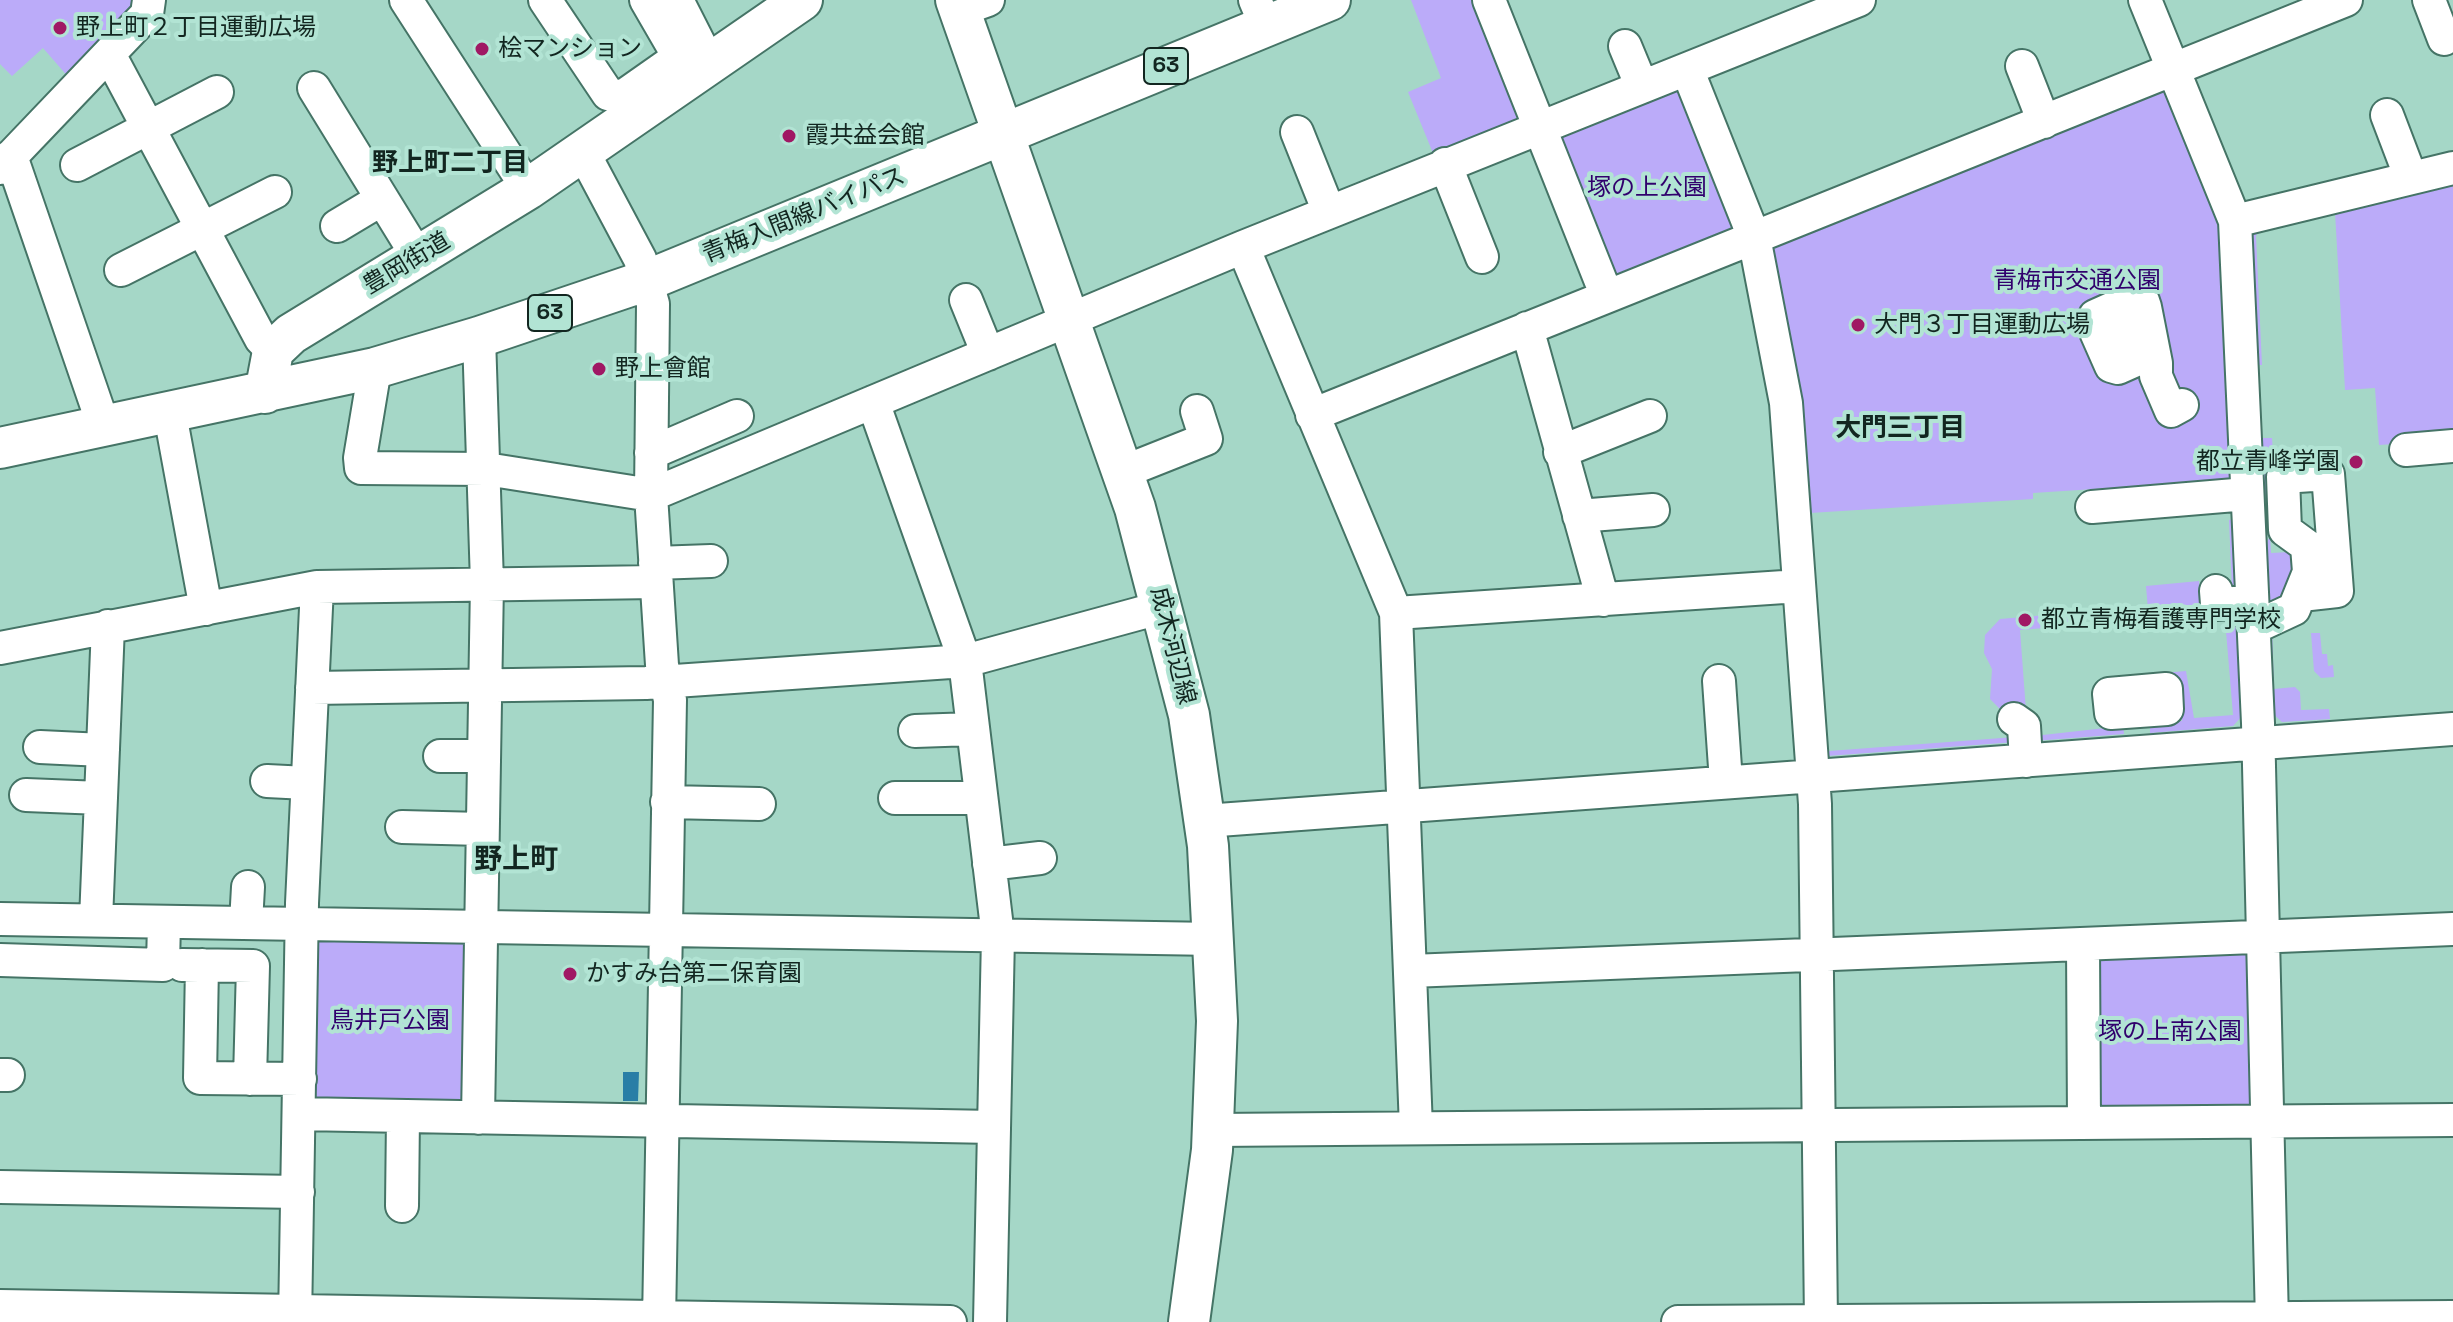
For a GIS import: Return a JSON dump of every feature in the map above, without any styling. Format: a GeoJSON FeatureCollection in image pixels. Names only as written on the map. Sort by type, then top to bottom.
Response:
{"type":"FeatureCollection","features":[{"type":"Feature","properties":{"kind":"main road","name":"豊岡街道"},"geometry":{"type":"LineString","coordinates":[[273,351],[291,334],[583,152],[629,106],[802,0]]}},
{"type":"Feature","properties":{"kind":"main road","name":"成木河辺線"},"geometry":{"type":"LineString","coordinates":[[968,3],[1003,134],[1123,472],[1163,607],[1189,715],[1205,821],[1215,939],[1213,1130],[1189,1322]]}},
{"type":"Feature","properties":{"kind":"main road","name":"青梅入間線バイパス"},"geometry":{"type":"LineString","coordinates":[[265,393],[375,368],[479,337],[648,280],[1003,134],[1260,13],[1314,3]]}},
{"type":"Feature","properties":{"kind":"main road"},"geometry":{"type":"LineString","coordinates":[[265,393],[273,351]]}},
{"type":"Feature","properties":{"kind":"main road","name":"63"},"geometry":{"type":"LineString","coordinates":[[0,448],[265,393]]}},
{"type":"Feature","properties":{"kind":"street"},"geometry":{"type":"LineString","coordinates":[[104,427],[5,162],[147,14],[149,0]]}},
{"type":"Feature","properties":{"kind":"street"},"geometry":{"type":"LineString","coordinates":[[406,0],[528,189]]}},
{"type":"Feature","properties":{"kind":"street"},"geometry":{"type":"LineString","coordinates":[[545,0],[608,94],[629,106]]}},
{"type":"Feature","properties":{"kind":"street"},"geometry":{"type":"LineString","coordinates":[[646,0],[694,66]]}},
{"type":"Feature","properties":{"kind":"street"},"geometry":{"type":"LineString","coordinates":[[677,0],[694,66]]}},
{"type":"Feature","properties":{"kind":"street"},"geometry":{"type":"LineString","coordinates":[[1489,0],[1606,294]]}},
{"type":"Feature","properties":{"kind":"street"},"geometry":{"type":"LineString","coordinates":[[375,368],[361,468],[486,469],[651,495],[1445,164],[1859,0]]}},
{"type":"Feature","properties":{"kind":"street"},"geometry":{"type":"LineString","coordinates":[[2145,0],[2235,221],[2258,744],[2272,1320]]}},
{"type":"Feature","properties":{"kind":"street"},"geometry":{"type":"LineString","coordinates":[[1312,415],[1606,294],[1754,237],[1990,154],[2044,122],[2346,0]]}},
{"type":"Feature","properties":{"kind":"street"},"geometry":{"type":"LineString","coordinates":[[2429,0],[2444,39]]}},
{"type":"Feature","properties":{"kind":"street"},"geometry":{"type":"LineString","coordinates":[[1625,46],[1642,87]]}},
{"type":"Feature","properties":{"kind":"street"},"geometry":{"type":"LineString","coordinates":[[109,54],[261,339],[273,351]]}},
{"type":"Feature","properties":{"kind":"street"},"geometry":{"type":"LineString","coordinates":[[2023,66],[2044,122]]}},
{"type":"Feature","properties":{"kind":"street"},"geometry":{"type":"LineString","coordinates":[[1687,69],[1754,237],[1786,403],[1813,776],[1821,1322]]}},
{"type":"Feature","properties":{"kind":"street"},"geometry":{"type":"LineString","coordinates":[[77,165],[217,92]]}},
{"type":"Feature","properties":{"kind":"street"},"geometry":{"type":"LineString","coordinates":[[317,106],[418,257]]}},
{"type":"Feature","properties":{"kind":"street"},"geometry":{"type":"LineString","coordinates":[[2387,115],[2411,178]]}},
{"type":"Feature","properties":{"kind":"street"},"geometry":{"type":"LineString","coordinates":[[1297,133],[1329,212]]}},
{"type":"Feature","properties":{"kind":"street"},"geometry":{"type":"LineString","coordinates":[[583,152],[648,280],[653,304],[651,495],[670,700],[659,1320]]}},
{"type":"Feature","properties":{"kind":"street"},"geometry":{"type":"LineString","coordinates":[[1445,164],[1482,257]]}},
{"type":"Feature","properties":{"kind":"street"},"geometry":{"type":"LineString","coordinates":[[2235,221],[2453,168]]}},
{"type":"Feature","properties":{"kind":"street"},"geometry":{"type":"LineString","coordinates":[[121,270],[275,192]]}},
{"type":"Feature","properties":{"kind":"street"},"geometry":{"type":"LineString","coordinates":[[337,226],[382,199]]}},
{"type":"Feature","properties":{"kind":"street"},"geometry":{"type":"LineString","coordinates":[[1243,247],[1396,613],[1416,1128]]}},
{"type":"Feature","properties":{"kind":"street"},"geometry":{"type":"LineString","coordinates":[[966,300],[988,354]]}},
{"type":"Feature","properties":{"kind":"street"},"geometry":{"type":"LineString","coordinates":[[2147,317],[2156,363],[2154,372],[2164,398],[2171,411],[2182,405]]}},
{"type":"Feature","properties":{"kind":"street"},"geometry":{"type":"LineString","coordinates":[[1527,328],[1603,600]]}},
{"type":"Feature","properties":{"kind":"street"},"geometry":{"type":"LineString","coordinates":[[478,1118],[487,583],[486,469],[479,337]]}},
{"type":"Feature","properties":{"kind":"street"},"geometry":{"type":"LineString","coordinates":[[873,402],[965,661],[998,936],[990,1322]]}},
{"type":"Feature","properties":{"kind":"street"},"geometry":{"type":"LineString","coordinates":[[1123,472],[1206,439],[1197,411]]}},
{"type":"Feature","properties":{"kind":"street"},"geometry":{"type":"LineString","coordinates":[[170,414],[206,609]]}},
{"type":"Feature","properties":{"kind":"street"},"geometry":{"type":"LineString","coordinates":[[651,453],[737,416]]}},
{"type":"Feature","properties":{"kind":"street"},"geometry":{"type":"LineString","coordinates":[[1560,452],[1650,416]]}},
{"type":"Feature","properties":{"kind":"street"},"geometry":{"type":"LineString","coordinates":[[2406,450],[2453,446]]}},
{"type":"Feature","properties":{"kind":"street"},"geometry":{"type":"LineString","coordinates":[[2216,591],[2217,604],[2252,613],[2264,623],[2294,609],[2309,572],[2307,546],[2285,530],[2283,477],[2328,474],[2337,591],[2301,595]]}},
{"type":"Feature","properties":{"kind":"street"},"geometry":{"type":"LineString","coordinates":[[2092,507],[2247,506],[2284,515]]}},
{"type":"Feature","properties":{"kind":"street"},"geometry":{"type":"LineString","coordinates":[[1579,516],[1653,510]]}},
{"type":"Feature","properties":{"kind":"street"},"geometry":{"type":"LineString","coordinates":[[0,648],[317,587],[487,583],[656,573],[711,561]]}},
{"type":"Feature","properties":{"kind":"street"},"geometry":{"type":"LineString","coordinates":[[1396,613],[1799,586]]}},
{"type":"Feature","properties":{"kind":"street"},"geometry":{"type":"LineString","coordinates":[[295,1317],[307,783],[317,587]]}},
{"type":"Feature","properties":{"kind":"street"},"geometry":{"type":"LineString","coordinates":[[312,688],[666,682],[965,661],[1163,607]]}},
{"type":"Feature","properties":{"kind":"street"},"geometry":{"type":"LineString","coordinates":[[96,920],[108,626]]}},
{"type":"Feature","properties":{"kind":"street"},"geometry":{"type":"LineString","coordinates":[[1719,681],[1726,782]]}},
{"type":"Feature","properties":{"kind":"street"},"geometry":{"type":"LineString","coordinates":[[2136,711],[2138,752]]}},
{"type":"Feature","properties":{"kind":"street"},"geometry":{"type":"LineString","coordinates":[[2014,719],[2024,726],[2026,761]]}},
{"type":"Feature","properties":{"kind":"street"},"geometry":{"type":"LineString","coordinates":[[915,731],[973,729]]}},
{"type":"Feature","properties":{"kind":"street"},"geometry":{"type":"LineString","coordinates":[[1205,821],[2453,729]]}},
{"type":"Feature","properties":{"kind":"street"},"geometry":{"type":"LineString","coordinates":[[40,747],[103,750]]}},
{"type":"Feature","properties":{"kind":"street"},"geometry":{"type":"LineString","coordinates":[[440,756],[484,756]]}},
{"type":"Feature","properties":{"kind":"street"},"geometry":{"type":"LineString","coordinates":[[267,781],[307,783]]}},
{"type":"Feature","properties":{"kind":"street"},"geometry":{"type":"LineString","coordinates":[[26,795],[101,798]]}},
{"type":"Feature","properties":{"kind":"street"},"geometry":{"type":"LineString","coordinates":[[895,798],[981,798]]}},
{"type":"Feature","properties":{"kind":"street"},"geometry":{"type":"LineString","coordinates":[[667,802],[759,804]]}},
{"type":"Feature","properties":{"kind":"street"},"geometry":{"type":"LineString","coordinates":[[402,827],[482,829]]}},
{"type":"Feature","properties":{"kind":"street"},"geometry":{"type":"LineString","coordinates":[[989,864],[1040,858]]}},
{"type":"Feature","properties":{"kind":"street"},"geometry":{"type":"LineString","coordinates":[[246,923],[248,887]]}},
{"type":"Feature","properties":{"kind":"street"},"geometry":{"type":"LineString","coordinates":[[0,919],[1215,939]]}},
{"type":"Feature","properties":{"kind":"street"},"geometry":{"type":"LineString","coordinates":[[163,965],[164,922]]}},
{"type":"Feature","properties":{"kind":"street"},"geometry":{"type":"LineString","coordinates":[[1411,971],[2453,929]]}},
{"type":"Feature","properties":{"kind":"street"},"geometry":{"type":"LineString","coordinates":[[2083,944],[2084,1123]]}},
{"type":"Feature","properties":{"kind":"street"},"geometry":{"type":"LineString","coordinates":[[0,960],[253,966],[250,1079]]}},
{"type":"Feature","properties":{"kind":"street"},"geometry":{"type":"LineString","coordinates":[[202,965],[190,1078],[300,1079]]}},
{"type":"Feature","properties":{"kind":"street"},"geometry":{"type":"LineString","coordinates":[[300,1114],[994,1127]]}},
{"type":"Feature","properties":{"kind":"street"},"geometry":{"type":"LineString","coordinates":[[402,1206],[403,1116]]}},
{"type":"Feature","properties":{"kind":"street"},"geometry":{"type":"LineString","coordinates":[[1213,1130],[2453,1120]]}},
{"type":"Feature","properties":{"kind":"street"},"geometry":{"type":"LineString","coordinates":[[0,1187],[298,1192]]}},
{"type":"Feature","properties":{"kind":"street"},"geometry":{"type":"LineString","coordinates":[[0,1306],[295,1317],[950,1322]]}},
{"type":"Feature","properties":{"kind":"street"},"geometry":{"type":"LineString","coordinates":[[1678,1322],[2453,1317]]}},
{"type":"Feature","properties":{"kind":"green space","name":"野上町２丁目運動広場"},"geometry":{"type":"Polygon","coordinates":[[[0,0],[140,0],[70,79],[43,48],[12,76],[0,64],[0,0]]]}},
{"type":"Feature","properties":{"kind":"green space"},"geometry":{"type":"Polygon","coordinates":[[[1411,0],[1478,0],[1524,116],[1519,124],[1435,158],[1408,92],[1441,78],[1411,0]]]}},
{"type":"Feature","properties":{"kind":"green space","name":"塚の上公園"},"geometry":{"type":"Polygon","coordinates":[[[1676,85],[1737,232],[1613,281],[1555,133],[1676,85]]]}},
{"type":"Feature","properties":{"kind":"green space","name":"青梅市交通公園"},"geometry":{"type":"Polygon","coordinates":[[[2159,85],[2166,89],[2220,224],[2233,480],[2033,493],[2033,499],[1810,513],[1826,748],[1829,751],[2015,737],[2016,742],[1827,756],[1821,750],[1795,402],[1766,249],[1770,241],[2159,85]]]}},
{"type":"Feature","properties":{"kind":"green space"},"geometry":{"type":"Polygon","coordinates":[[[2453,178],[2453,440],[2379,445],[2375,388],[2345,390],[2335,212],[2259,231],[2256,236],[2262,365],[2255,365],[2249,234],[2254,225],[2453,178]]]}},
{"type":"Feature","properties":{"kind":"green space"},"geometry":{"type":"Polygon","coordinates":[[[2258,438],[2272,438],[2274,468],[2267,469],[2268,498],[2259,486],[2258,438]]]}},
{"type":"Feature","properties":{"kind":"green space"},"geometry":{"type":"Polygon","coordinates":[[[2234,519],[2238,589],[2232,589],[2229,520],[2234,519]]]}},
{"type":"Feature","properties":{"kind":"green space"},"geometry":{"type":"Polygon","coordinates":[[[2270,536],[2271,553],[2290,552],[2296,558],[2290,595],[2271,608],[2265,601],[2263,550],[2270,536]]]}},
{"type":"Feature","properties":{"kind":"green space"},"geometry":{"type":"Polygon","coordinates":[[[2199,581],[2202,618],[2149,622],[2146,586],[2199,581]]]}},
{"type":"Feature","properties":{"kind":"green space"},"geometry":{"type":"Polygon","coordinates":[[[2081,612],[2082,625],[2020,630],[2026,711],[2000,709],[1990,699],[1992,669],[1984,653],[1985,635],[2000,619],[2081,612]]]}},
{"type":"Feature","properties":{"kind":"green space"},"geometry":{"type":"Polygon","coordinates":[[[2239,617],[2244,714],[2233,726],[2150,733],[2150,724],[2182,721],[2178,681],[2163,673],[2186,671],[2194,718],[2233,715],[2225,619],[2239,617]]]}},
{"type":"Feature","properties":{"kind":"green space"},"geometry":{"type":"Polygon","coordinates":[[[2272,628],[2274,689],[2295,687],[2300,692],[2301,710],[2329,709],[2330,719],[2282,722],[2270,711],[2266,635],[2272,628]]]}},
{"type":"Feature","properties":{"kind":"green space"},"geometry":{"type":"Polygon","coordinates":[[[2311,633],[2320,633],[2322,654],[2327,654],[2328,666],[2333,665],[2334,677],[2321,678],[2314,671],[2311,633]]]}},
{"type":"Feature","properties":{"kind":"green space"},"geometry":{"type":"Polygon","coordinates":[[[2123,726],[2124,734],[2034,741],[2034,736],[2123,726]]]}},
{"type":"Feature","properties":{"kind":"green space","name":"鳥井戸公園"},"geometry":{"type":"Polygon","coordinates":[[[464,937],[471,944],[468,1103],[309,1099],[312,940],[464,937]]]}},
{"type":"Feature","properties":{"kind":"green space","name":"塚の上南公園"},"geometry":{"type":"Polygon","coordinates":[[[2243,948],[2250,956],[2253,1104],[2246,1112],[2097,1113],[2096,954],[2243,948]]]}},
{"type":"Feature","properties":{"kind":"water"},"geometry":{"type":"Polygon","coordinates":[[[623,1072],[639,1072],[638,1101],[623,1101],[623,1072]]]}},
{"type":"Feature","properties":{"kind":"place","name":"野上町２丁目運動広場"},"geometry":{"type":"Point","coordinates":[60,28]}},
{"type":"Feature","properties":{"kind":"place","name":"桧マンション"},"geometry":{"type":"Point","coordinates":[482,49]}},
{"type":"Feature","properties":{"kind":"place","name":"霞共益会館"},"geometry":{"type":"Point","coordinates":[789,136]}},
{"type":"Feature","properties":{"kind":"place","name":"大門３丁目運動広場"},"geometry":{"type":"Point","coordinates":[1858,325]}},
{"type":"Feature","properties":{"kind":"place","name":"野上會館"},"geometry":{"type":"Point","coordinates":[599,369]}},
{"type":"Feature","properties":{"kind":"place","name":"都立青峰学園"},"geometry":{"type":"Point","coordinates":[2356,462]}},
{"type":"Feature","properties":{"kind":"place","name":"都立青梅看護専門学校"},"geometry":{"type":"Point","coordinates":[2025,620]}},
{"type":"Feature","properties":{"kind":"place","name":"かすみ台第二保育園"},"geometry":{"type":"Point","coordinates":[570,974]}},
{"type":"Feature","properties":{"kind":"district","name":"野上町二丁目"},"geometry":{"type":"Point","coordinates":[450,164]}},
{"type":"Feature","properties":{"kind":"district","name":"大門三丁目"},"geometry":{"type":"Point","coordinates":[1900,429]}},
{"type":"Feature","properties":{"kind":"district","name":"野上町"},"geometry":{"type":"Point","coordinates":[516,860]}}]}
